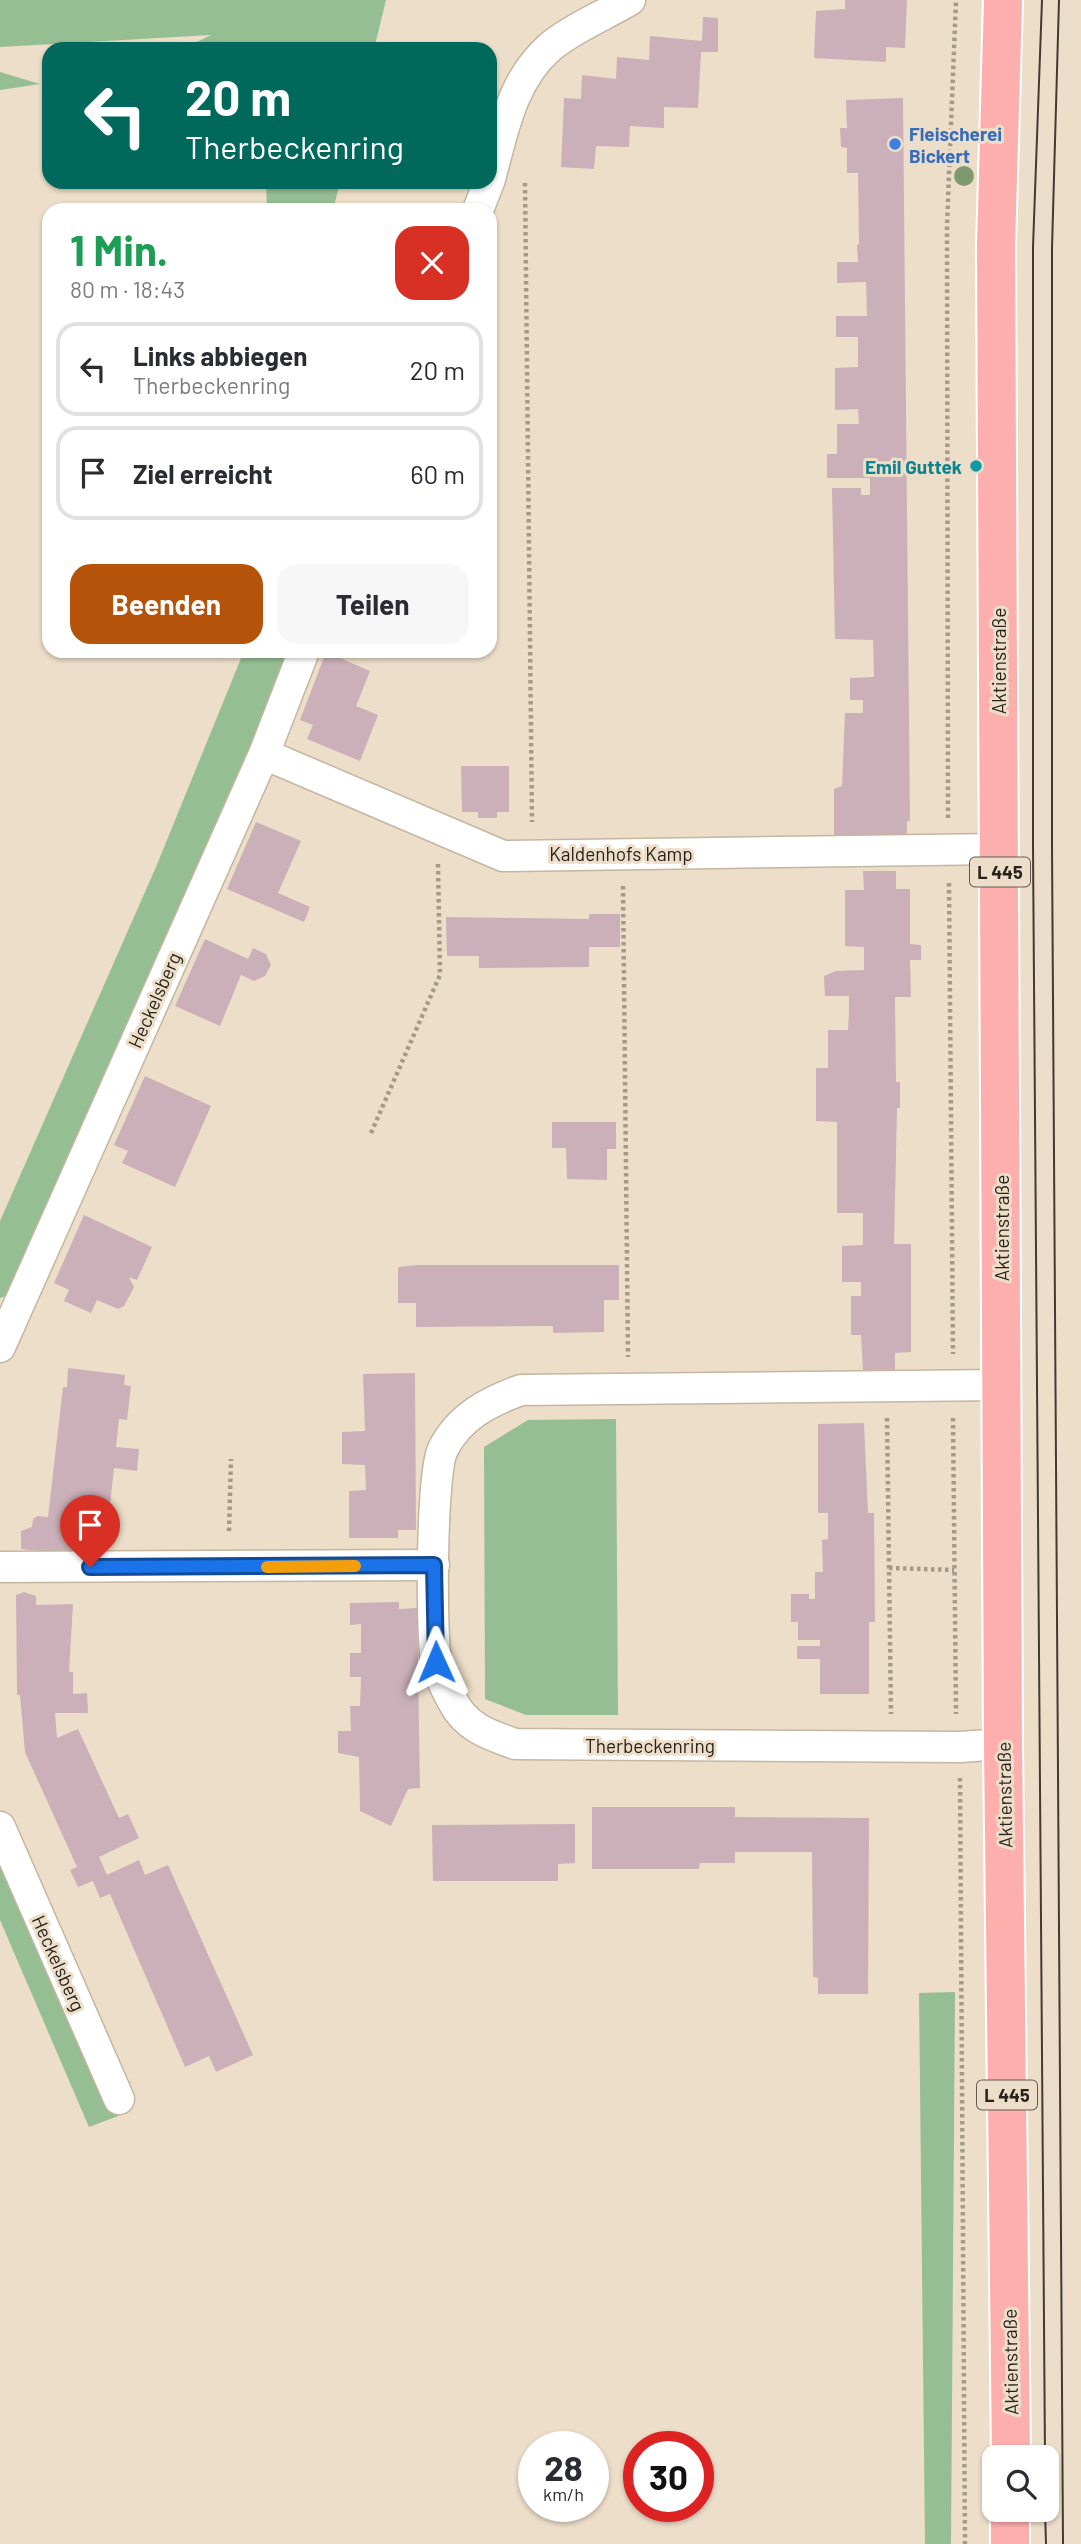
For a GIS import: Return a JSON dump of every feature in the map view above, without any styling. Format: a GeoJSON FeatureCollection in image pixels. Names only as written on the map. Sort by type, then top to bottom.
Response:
{"type":"FeatureCollection","features":[{"type":"Feature","properties":{"kind":"main road","name":"Aktienstraße"},"geometry":{"type":"LineString","coordinates":[[1003,0],[996,246],[1003,1744],[1011,2445]]}},
{"type":"Feature","properties":{"kind":"main road"},"geometry":{"type":"LineString","coordinates":[[1010,2522],[1010,2544]]}},
{"type":"Feature","properties":{"kind":"street"},"geometry":{"type":"LineString","coordinates":[[497,152],[522,80],[551,47],[630,0]]}},
{"type":"Feature","properties":{"kind":"street","name":"Heckelsberg"},"geometry":{"type":"LineString","coordinates":[[0,1347],[264,754],[301,658]]}},
{"type":"Feature","properties":{"kind":"street","name":"Kaldenhofs Kamp"},"geometry":{"type":"LineString","coordinates":[[264,754],[437,831],[503,856],[999,849]]}},
{"type":"Feature","properties":{"kind":"street","name":"Therbeckenring"},"geometry":{"type":"LineString","coordinates":[[1001,1385],[521,1390],[489,1402],[458,1425],[441,1451],[435,1482],[434,1565],[436,1662],[453,1703],[480,1732],[515,1744],[960,1747],[1003,1744]]}},
{"type":"Feature","properties":{"kind":"street"},"geometry":{"type":"LineString","coordinates":[[0,1567],[434,1565]]}},
{"type":"Feature","properties":{"kind":"street","name":"Heckelsberg"},"geometry":{"type":"LineString","coordinates":[[0,1827],[119,2099]]}},
{"type":"Feature","properties":{"kind":"path"},"geometry":{"type":"LineString","coordinates":[[505,123],[527,188],[532,854]]}},
{"type":"Feature","properties":{"kind":"path"},"geometry":{"type":"LineString","coordinates":[[371,1133],[440,975],[437,831]]}},
{"type":"Feature","properties":{"kind":"path"},"geometry":{"type":"LineString","coordinates":[[623,854],[628,1389]]}},
{"type":"Feature","properties":{"kind":"path"},"geometry":{"type":"LineString","coordinates":[[886,1385],[892,1746]]}},
{"type":"Feature","properties":{"kind":"path"},"geometry":{"type":"LineString","coordinates":[[229,1567],[231,1459]]}},
{"type":"Feature","properties":{"kind":"path"},"geometry":{"type":"LineString","coordinates":[[889,1568],[954,1570]]}},
{"type":"Feature","properties":{"kind":"path"},"geometry":{"type":"LineString","coordinates":[[960,1747],[965,2544]]}},
{"type":"Feature","properties":{"kind":"green space"},"geometry":{"type":"Polygon","coordinates":[[[0,0],[386,0],[376,42],[197,42],[211,35],[42,42],[42,45],[0,47],[0,0]]]}},
{"type":"Feature","properties":{"kind":"green space"},"geometry":{"type":"Polygon","coordinates":[[[0,72],[40,84],[0,90],[0,72]]]}},
{"type":"Feature","properties":{"kind":"green space"},"geometry":{"type":"Polygon","coordinates":[[[266,189],[338,189],[335,203],[267,203],[266,189]]]}},
{"type":"Feature","properties":{"kind":"green space"},"geometry":{"type":"Polygon","coordinates":[[[241,658],[286,658],[249,752],[7,1296],[0,1298],[0,1221],[156,867],[241,658]]]}},
{"type":"Feature","properties":{"kind":"green space"},"geometry":{"type":"Polygon","coordinates":[[[616,1419],[618,1715],[526,1715],[485,1699],[484,1447],[528,1420],[616,1419]]]}},
{"type":"Feature","properties":{"kind":"green space"},"geometry":{"type":"Polygon","coordinates":[[[0,1839],[118,2116],[89,2127],[0,1920],[0,1839]]]}},
{"type":"Feature","properties":{"kind":"green space"},"geometry":{"type":"Polygon","coordinates":[[[955,1992],[951,2544],[925,2544],[919,1993],[955,1992]]]}},
{"type":"Feature","properties":{"kind":"building"},"geometry":{"type":"Polygon","coordinates":[[[845,0],[907,0],[905,48],[886,47],[886,62],[814,58],[816,11],[845,9],[845,0]]]}},
{"type":"Feature","properties":{"kind":"building"},"geometry":{"type":"Polygon","coordinates":[[[703,17],[718,18],[718,52],[701,52],[698,108],[664,107],[664,128],[630,126],[629,147],[596,146],[594,169],[561,167],[564,98],[581,99],[582,75],[616,79],[617,57],[649,60],[650,36],[702,41],[703,17]]]}},
{"type":"Feature","properties":{"kind":"building"},"geometry":{"type":"Polygon","coordinates":[[[903,98],[910,821],[907,821],[907,839],[834,839],[834,789],[842,786],[845,713],[863,713],[863,700],[850,700],[850,678],[874,677],[873,640],[835,639],[832,488],[861,488],[861,495],[870,495],[870,478],[827,478],[827,454],[837,454],[837,424],[859,424],[858,409],[835,410],[835,368],[858,367],[858,337],[836,337],[836,316],[867,316],[866,282],[837,283],[837,262],[858,262],[859,244],[858,173],[847,173],[847,148],[841,147],[840,128],[847,128],[846,100],[903,98]]]}},
{"type":"Feature","properties":{"kind":"building"},"geometry":{"type":"Polygon","coordinates":[[[324,658],[340,658],[370,671],[356,706],[378,715],[360,761],[307,739],[313,725],[300,720],[324,658]]]}},
{"type":"Feature","properties":{"kind":"building"},"geometry":{"type":"Polygon","coordinates":[[[461,766],[509,766],[509,812],[497,812],[497,818],[478,818],[478,812],[462,812],[461,766]]]}},
{"type":"Feature","properties":{"kind":"building"},"geometry":{"type":"Polygon","coordinates":[[[256,822],[301,841],[278,893],[310,907],[304,922],[227,889],[256,822]]]}},
{"type":"Feature","properties":{"kind":"building"},"geometry":{"type":"Polygon","coordinates":[[[863,871],[896,871],[896,889],[910,889],[910,944],[921,945],[921,960],[910,960],[911,997],[895,997],[896,1082],[900,1082],[900,1108],[897,1108],[894,1244],[911,1244],[911,1352],[895,1353],[895,1370],[863,1370],[861,1335],[851,1335],[851,1296],[861,1296],[861,1282],[842,1282],[842,1246],[863,1245],[863,1213],[837,1213],[837,1122],[816,1121],[816,1068],[828,1068],[828,1030],[848,1030],[849,1013],[849,996],[825,996],[824,976],[836,971],[864,970],[864,947],[845,946],[845,890],[864,890],[863,871]]]}},
{"type":"Feature","properties":{"kind":"building"},"geometry":{"type":"Polygon","coordinates":[[[589,914],[620,914],[620,947],[589,947],[589,967],[479,968],[479,956],[447,956],[446,917],[589,919],[589,914]]]}},
{"type":"Feature","properties":{"kind":"building"},"geometry":{"type":"Polygon","coordinates":[[[205,939],[248,959],[253,948],[266,954],[271,965],[265,976],[254,981],[241,975],[220,1026],[175,1006],[205,939]]]}},
{"type":"Feature","properties":{"kind":"building"},"geometry":{"type":"Polygon","coordinates":[[[145,1076],[211,1106],[175,1187],[122,1163],[128,1151],[114,1145],[145,1076]]]}},
{"type":"Feature","properties":{"kind":"building"},"geometry":{"type":"Polygon","coordinates":[[[552,1122],[616,1122],[616,1149],[607,1149],[607,1180],[567,1179],[566,1148],[552,1148],[552,1122]]]}},
{"type":"Feature","properties":{"kind":"building"},"geometry":{"type":"Polygon","coordinates":[[[84,1215],[152,1247],[137,1280],[129,1277],[134,1287],[124,1306],[118,1309],[97,1300],[91,1313],[64,1301],[69,1290],[54,1283],[84,1215]]]}},
{"type":"Feature","properties":{"kind":"building"},"geometry":{"type":"Polygon","coordinates":[[[619,1265],[619,1300],[604,1300],[604,1332],[553,1333],[553,1326],[416,1327],[416,1303],[398,1303],[398,1267],[619,1265]]]}},
{"type":"Feature","properties":{"kind":"building"},"geometry":{"type":"Polygon","coordinates":[[[68,1368],[125,1375],[124,1385],[131,1386],[127,1420],[119,1419],[116,1447],[139,1449],[137,1471],[114,1468],[106,1542],[94,1541],[93,1549],[89,1551],[55,1553],[21,1549],[21,1531],[32,1527],[33,1519],[38,1516],[48,1517],[63,1387],[67,1387],[68,1368]]]}},
{"type":"Feature","properties":{"kind":"building"},"geometry":{"type":"Polygon","coordinates":[[[415,1373],[416,1530],[398,1530],[398,1538],[349,1538],[349,1491],[366,1490],[365,1465],[342,1464],[342,1432],[365,1431],[363,1374],[415,1373]]]}},
{"type":"Feature","properties":{"kind":"building"},"geometry":{"type":"Polygon","coordinates":[[[864,1423],[868,1513],[874,1513],[875,1622],[869,1622],[869,1694],[820,1694],[820,1659],[797,1659],[797,1646],[820,1646],[820,1640],[798,1640],[798,1622],[791,1622],[791,1594],[809,1594],[809,1599],[815,1599],[815,1572],[823,1572],[822,1540],[828,1539],[828,1513],[818,1513],[818,1424],[864,1423]]]}},
{"type":"Feature","properties":{"kind":"building"},"geometry":{"type":"Polygon","coordinates":[[[24,1592],[36,1596],[36,1605],[73,1604],[69,1672],[73,1672],[73,1694],[87,1693],[88,1713],[55,1713],[57,1738],[78,1729],[119,1818],[128,1814],[139,1838],[99,1857],[107,1875],[139,1860],[145,1875],[168,1865],[253,2055],[216,2072],[209,2056],[185,2067],[110,1894],[100,1898],[93,1881],[78,1887],[70,1870],[77,1867],[25,1752],[20,1695],[17,1695],[16,1595],[24,1592]]]}},
{"type":"Feature","properties":{"kind":"building"},"geometry":{"type":"Polygon","coordinates":[[[399,1602],[399,1609],[417,1608],[420,1788],[408,1789],[391,1826],[360,1811],[359,1757],[338,1753],[338,1731],[351,1731],[350,1706],[360,1706],[361,1677],[350,1677],[350,1653],[361,1653],[361,1624],[350,1625],[350,1603],[399,1602]]]}},
{"type":"Feature","properties":{"kind":"building"},"geometry":{"type":"Polygon","coordinates":[[[592,1807],[735,1807],[735,1817],[869,1818],[868,1994],[818,1994],[818,1978],[813,1977],[812,1852],[735,1852],[735,1863],[700,1863],[699,1869],[592,1869],[592,1807]]]}},
{"type":"Feature","properties":{"kind":"building"},"geometry":{"type":"Polygon","coordinates":[[[575,1824],[575,1863],[558,1864],[558,1881],[433,1881],[432,1825],[575,1824]]]}},
{"type":"Feature","properties":{"kind":"tram line"},"geometry":{"type":"LineString","coordinates":[[1042,0],[1033,247],[1033,847],[1045,2445]]}},
{"type":"Feature","properties":{"kind":"tram line"},"geometry":{"type":"LineString","coordinates":[[1059,0],[1052,248],[1052,846],[1063,2544]]}},
{"type":"Feature","properties":{"kind":"tram line"},"geometry":{"type":"LineString","coordinates":[[1045,2522],[1046,2544]]}},
{"type":"Feature","properties":{"kind":"slow traffic"},"geometry":{"type":"LineString","coordinates":[[267,1567],[355,1566]]}},
{"type":"Feature","properties":{"kind":"place","name":"Fleischerei Bickert"},"geometry":{"type":"Point","coordinates":[895,144]}},
{"type":"Feature","properties":{"kind":"place","name":"Emil Guttek"},"geometry":{"type":"Point","coordinates":[976,466]}},
{"type":"Feature","properties":{"kind":"route"},"geometry":{"type":"LineString","coordinates":[[90,1567],[434,1565],[436,1662]]}}]}
